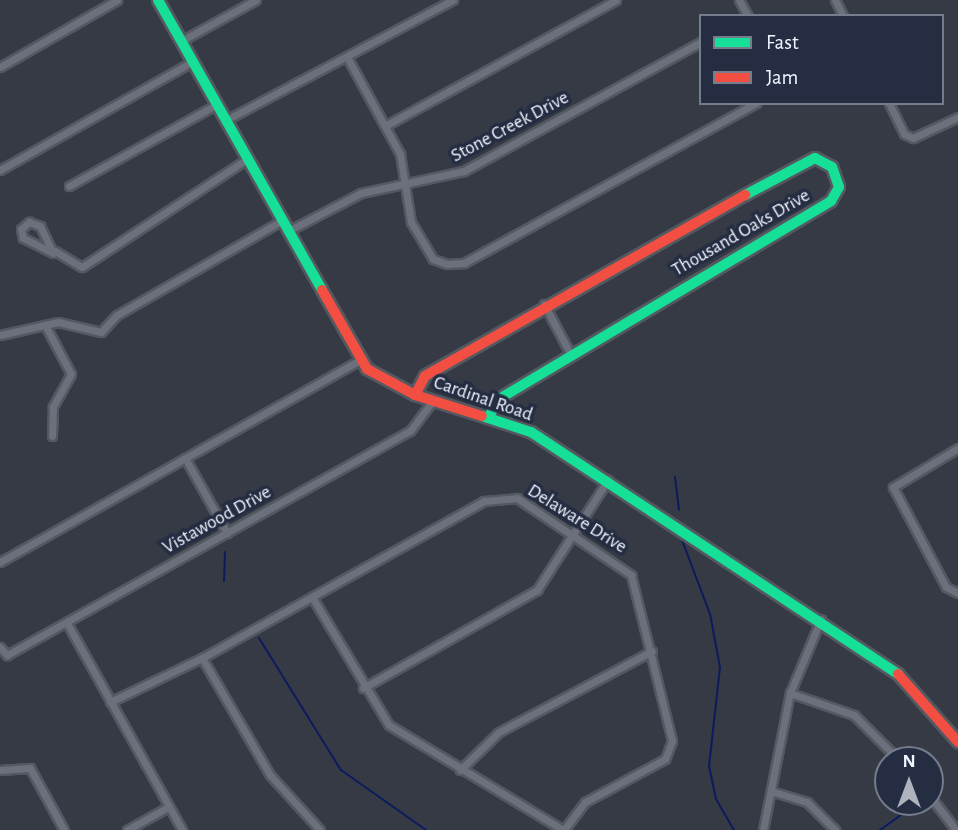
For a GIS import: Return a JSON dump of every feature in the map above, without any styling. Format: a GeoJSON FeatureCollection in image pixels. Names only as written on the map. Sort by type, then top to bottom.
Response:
{"type":"FeatureCollection","features":[{"type":"Feature","properties":{"kind":"street"},"geometry":{"type":"LineString","coordinates":[[0,67],[117,0]]}},
{"type":"Feature","properties":{"kind":"street","name":"Cardinal Road"},"geometry":{"type":"LineString","coordinates":[[158,0],[360,360],[387,384],[531,432],[608,480],[900,674],[958,742]]}},
{"type":"Feature","properties":{"kind":"street"},"geometry":{"type":"LineString","coordinates":[[181,41],[256,0]]}},
{"type":"Feature","properties":{"kind":"street"},"geometry":{"type":"LineString","coordinates":[[226,120],[453,0]]}},
{"type":"Feature","properties":{"kind":"street"},"geometry":{"type":"LineString","coordinates":[[385,126],[616,0]]}},
{"type":"Feature","properties":{"kind":"street","name":"Stone Creek Drive"},"geometry":{"type":"LineString","coordinates":[[46,325],[68,323],[101,332],[117,315],[285,226],[361,192],[464,171],[699,43]]}},
{"type":"Feature","properties":{"kind":"street"},"geometry":{"type":"LineString","coordinates":[[347,57],[401,154],[411,222],[433,259],[447,264],[464,263],[752,105]]}},
{"type":"Feature","properties":{"kind":"street"},"geometry":{"type":"LineString","coordinates":[[0,170],[192,62]]}},
{"type":"Feature","properties":{"kind":"street"},"geometry":{"type":"LineString","coordinates":[[69,186],[216,105]]}},
{"type":"Feature","properties":{"kind":"street"},"geometry":{"type":"LineString","coordinates":[[890,105],[904,134],[913,138],[958,117]]}},
{"type":"Feature","properties":{"kind":"street","name":"Thousand Oaks Drive"},"geometry":{"type":"LineString","coordinates":[[415,395],[425,376],[544,303],[815,158],[839,178],[831,201],[493,403],[488,418]]}},
{"type":"Feature","properties":{"kind":"street"},"geometry":{"type":"LineString","coordinates":[[55,251],[37,224],[23,226],[27,242],[55,251],[82,267],[247,159]]}},
{"type":"Feature","properties":{"kind":"street"},"geometry":{"type":"LineString","coordinates":[[544,303],[571,355]]}},
{"type":"Feature","properties":{"kind":"street"},"geometry":{"type":"LineString","coordinates":[[0,335],[46,325],[71,374],[53,407],[52,436]]}},
{"type":"Feature","properties":{"kind":"street"},"geometry":{"type":"LineString","coordinates":[[0,562],[360,360]]}},
{"type":"Feature","properties":{"kind":"street","name":"Vistawood Drive"},"geometry":{"type":"LineString","coordinates":[[0,647],[5,656],[410,431],[433,400]]}},
{"type":"Feature","properties":{"kind":"street"},"geometry":{"type":"LineString","coordinates":[[956,593],[893,487],[956,449],[958,459]]}},
{"type":"Feature","properties":{"kind":"street"},"geometry":{"type":"LineString","coordinates":[[185,458],[227,533]]}},
{"type":"Feature","properties":{"kind":"street"},"geometry":{"type":"LineString","coordinates":[[363,688],[537,590],[608,480]]}},
{"type":"Feature","properties":{"kind":"street","name":"Delaware Drive"},"geometry":{"type":"LineString","coordinates":[[110,702],[202,658],[492,499],[517,498],[574,533],[631,575],[652,651],[671,752],[586,802],[563,830]]}},
{"type":"Feature","properties":{"kind":"street"},"geometry":{"type":"LineString","coordinates":[[312,597],[363,688],[389,725],[563,830]]}},
{"type":"Feature","properties":{"kind":"street"},"geometry":{"type":"LineString","coordinates":[[763,830],[790,693],[821,619]]}},
{"type":"Feature","properties":{"kind":"street"},"geometry":{"type":"LineString","coordinates":[[67,623],[182,830]]}},
{"type":"Feature","properties":{"kind":"street"},"geometry":{"type":"LineString","coordinates":[[460,770],[499,732],[652,651]]}},
{"type":"Feature","properties":{"kind":"street"},"geometry":{"type":"LineString","coordinates":[[202,658],[270,775],[320,830]]}},
{"type":"Feature","properties":{"kind":"street"},"geometry":{"type":"LineString","coordinates":[[790,693],[853,715],[885,746]]}},
{"type":"Feature","properties":{"kind":"street"},"geometry":{"type":"LineString","coordinates":[[0,770],[30,768],[64,830]]}},
{"type":"Feature","properties":{"kind":"street"},"geometry":{"type":"LineString","coordinates":[[771,791],[807,802],[835,830]]}},
{"type":"Feature","properties":{"kind":"street"},"geometry":{"type":"LineString","coordinates":[[127,830],[168,807]]}},
{"type":"Feature","properties":{"kind":"street"},"geometry":{"type":"LineString","coordinates":[[944,814],[956,830]]}},
{"type":"Feature","properties":{"kind":"waterway"},"geometry":{"type":"LineString","coordinates":[[675,477],[679,510]]}},
{"type":"Feature","properties":{"kind":"waterway"},"geometry":{"type":"LineString","coordinates":[[682,540],[710,614],[720,667],[709,766],[716,799],[734,830]]}},
{"type":"Feature","properties":{"kind":"waterway"},"geometry":{"type":"LineString","coordinates":[[224,581],[225,552]]}},
{"type":"Feature","properties":{"kind":"waterway"},"geometry":{"type":"LineString","coordinates":[[259,638],[341,770],[426,830]]}},
{"type":"Feature","properties":{"kind":"waterway"},"geometry":{"type":"LineString","coordinates":[[880,830],[900,816]]}},
{"type":"Feature","properties":{"kind":"traffic: fast"},"geometry":{"type":"LineString","coordinates":[[158,0],[322,290]]}},
{"type":"Feature","properties":{"kind":"traffic: fast"},"geometry":{"type":"LineString","coordinates":[[488,418],[499,399],[831,201],[839,187],[832,167],[815,158],[745,195]]}},
{"type":"Feature","properties":{"kind":"traffic: fast"},"geometry":{"type":"LineString","coordinates":[[482,416],[531,432],[898,674]]}},
{"type":"Feature","properties":{"kind":"traffic: jam"},"geometry":{"type":"LineString","coordinates":[[415,395],[425,376],[745,195]]}},
{"type":"Feature","properties":{"kind":"traffic: jam"},"geometry":{"type":"LineString","coordinates":[[322,290],[367,369],[415,395],[482,416]]}},
{"type":"Feature","properties":{"kind":"traffic: jam"},"geometry":{"type":"LineString","coordinates":[[898,674],[958,742]]}}]}
